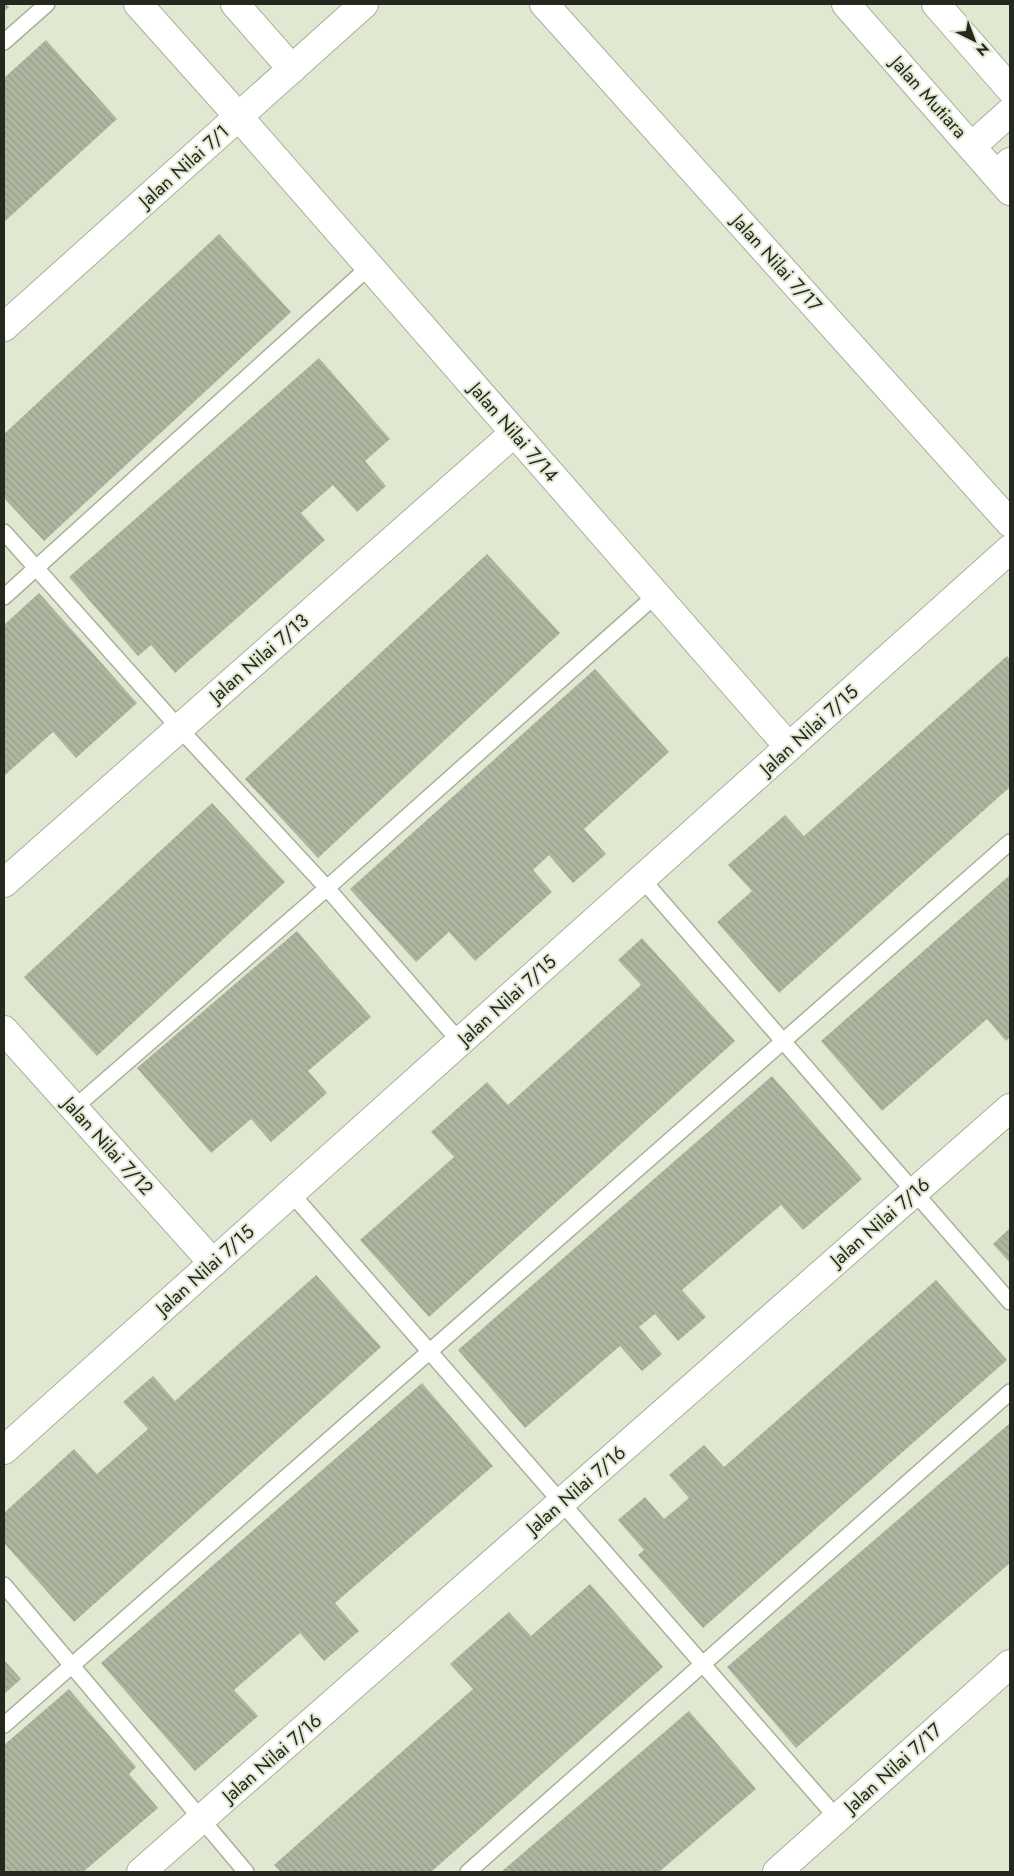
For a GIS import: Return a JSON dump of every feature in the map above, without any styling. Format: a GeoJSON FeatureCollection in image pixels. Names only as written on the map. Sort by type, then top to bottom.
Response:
{"type":"FeatureCollection","features":[{"type":"Feature","properties":{"kind":"street","name":"Jalan Nilai 7/14"},"geometry":{"type":"LineString","coordinates":[[138,4],[789,747]]}},
{"type":"Feature","properties":{"kind":"street"},"geometry":{"type":"LineString","coordinates":[[235,4],[292,69]]}},
{"type":"Feature","properties":{"kind":"street","name":"Jalan Nilai 7/1"},"geometry":{"type":"LineString","coordinates":[[4,328],[364,4]]}},
{"type":"Feature","properties":{"kind":"street","name":"Jalan Nilai 7/17"},"geometry":{"type":"LineString","coordinates":[[544,4],[1010,523]]}},
{"type":"Feature","properties":{"kind":"street","name":"Jalan Mutiara"},"geometry":{"type":"LineString","coordinates":[[846,4],[972,146],[1005,176]]}},
{"type":"Feature","properties":{"kind":"street"},"geometry":{"type":"LineString","coordinates":[[936,4],[1010,89]]}},
{"type":"Feature","properties":{"kind":"street"},"geometry":{"type":"LineString","coordinates":[[972,146],[1010,112]]}},
{"type":"Feature","properties":{"kind":"street","name":"Jalan Nilai 7/13"},"geometry":{"type":"LineString","coordinates":[[4,882],[514,433]]}},
{"type":"Feature","properties":{"kind":"street","name":"Jalan Nilai 7/15"},"geometry":{"type":"LineString","coordinates":[[4,1450],[1010,549]]}},
{"type":"Feature","properties":{"kind":"street","name":"Jalan Nilai 7/12"},"geometry":{"type":"LineString","coordinates":[[4,1030],[213,1263]]}},
{"type":"Feature","properties":{"kind":"street","name":"Jalan Nilai 7/16"},"geometry":{"type":"LineString","coordinates":[[141,1872],[1010,1108]]}},
{"type":"Feature","properties":{"kind":"street","name":"Jalan Nilai 7/17"},"geometry":{"type":"LineString","coordinates":[[777,1872],[1010,1664]]}},
{"type":"Feature","properties":{"kind":"lane"},"geometry":{"type":"LineString","coordinates":[[4,42],[47,4]]}},
{"type":"Feature","properties":{"kind":"lane"},"geometry":{"type":"LineString","coordinates":[[4,597],[369,267]]}},
{"type":"Feature","properties":{"kind":"lane"},"geometry":{"type":"LineString","coordinates":[[4,532],[179,728],[327,888],[460,1042]]}},
{"type":"Feature","properties":{"kind":"lane"},"geometry":{"type":"LineString","coordinates":[[74,1108],[327,888],[656,595]]}},
{"type":"Feature","properties":{"kind":"lane"},"geometry":{"type":"LineString","coordinates":[[4,1725],[1010,842]]}},
{"type":"Feature","properties":{"kind":"lane"},"geometry":{"type":"LineString","coordinates":[[642,879],[1010,1302]]}},
{"type":"Feature","properties":{"kind":"lane"},"geometry":{"type":"LineString","coordinates":[[291,1193],[837,1818]]}},
{"type":"Feature","properties":{"kind":"lane"},"geometry":{"type":"LineString","coordinates":[[468,1872],[1010,1392]]}},
{"type":"Feature","properties":{"kind":"lane"},"geometry":{"type":"LineString","coordinates":[[4,1584],[246,1872]]}},
{"type":"Feature","properties":{"kind":"building"},"geometry":{"type":"Polygon","coordinates":[[[4,4],[9,7],[4,12],[4,4]]]}},
{"type":"Feature","properties":{"kind":"building"},"geometry":{"type":"Polygon","coordinates":[[[46,40],[117,119],[4,222],[4,78],[46,40]]]}},
{"type":"Feature","properties":{"kind":"building"},"geometry":{"type":"Polygon","coordinates":[[[219,234],[291,312],[44,541],[4,498],[4,434],[219,234]]]}},
{"type":"Feature","properties":{"kind":"building"},"geometry":{"type":"Polygon","coordinates":[[[319,358],[390,439],[365,461],[386,486],[357,512],[333,485],[301,513],[325,540],[175,673],[151,645],[138,656],[69,577],[319,358]]]}},
{"type":"Feature","properties":{"kind":"building"},"geometry":{"type":"Polygon","coordinates":[[[487,554],[560,633],[318,858],[245,779],[487,554]]]}},
{"type":"Feature","properties":{"kind":"building"},"geometry":{"type":"Polygon","coordinates":[[[39,593],[137,703],[76,758],[53,732],[4,776],[4,625],[39,593]]]}},
{"type":"Feature","properties":{"kind":"building"},"geometry":{"type":"Polygon","coordinates":[[[1007,656],[1010,660],[1010,787],[779,993],[717,922],[752,891],[728,865],[785,815],[804,836],[1007,656]]]}},
{"type":"Feature","properties":{"kind":"building"},"geometry":{"type":"Polygon","coordinates":[[[595,669],[669,752],[584,829],[606,854],[573,883],[549,855],[533,870],[552,892],[475,961],[449,932],[416,962],[350,889],[595,669]]]}},
{"type":"Feature","properties":{"kind":"building"},"geometry":{"type":"Polygon","coordinates":[[[212,803],[285,882],[97,1056],[24,977],[212,803]]]}},
{"type":"Feature","properties":{"kind":"building"},"geometry":{"type":"Polygon","coordinates":[[[1010,875],[1010,1037],[1006,1041],[987,1019],[882,1111],[821,1041],[1010,875]]]}},
{"type":"Feature","properties":{"kind":"building"},"geometry":{"type":"Polygon","coordinates":[[[297,931],[371,1017],[308,1071],[327,1093],[271,1142],[251,1119],[211,1153],[137,1068],[297,931]]]}},
{"type":"Feature","properties":{"kind":"building"},"geometry":{"type":"Polygon","coordinates":[[[642,938],[735,1041],[429,1317],[360,1240],[454,1157],[431,1132],[487,1082],[508,1105],[641,985],[618,960],[642,938]]]}},
{"type":"Feature","properties":{"kind":"building"},"geometry":{"type":"Polygon","coordinates":[[[772,1076],[862,1179],[803,1230],[781,1205],[682,1290],[706,1317],[678,1341],[655,1314],[639,1327],[662,1354],[642,1371],[620,1346],[525,1428],[458,1350],[772,1076]]]}},
{"type":"Feature","properties":{"kind":"building"},"geometry":{"type":"Polygon","coordinates":[[[1010,1228],[1010,1263],[993,1244],[1010,1228]]]}},
{"type":"Feature","properties":{"kind":"building"},"geometry":{"type":"Polygon","coordinates":[[[316,1275],[381,1347],[74,1622],[4,1543],[4,1513],[74,1449],[97,1474],[148,1429],[123,1402],[153,1376],[175,1401],[316,1275]]]}},
{"type":"Feature","properties":{"kind":"building"},"geometry":{"type":"Polygon","coordinates":[[[936,1280],[1007,1360],[703,1628],[638,1555],[644,1550],[618,1520],[645,1497],[664,1519],[689,1498],[669,1475],[704,1445],[724,1467],[936,1280]]]}},
{"type":"Feature","properties":{"kind":"building"},"geometry":{"type":"Polygon","coordinates":[[[422,1383],[493,1466],[335,1603],[359,1631],[324,1661],[300,1633],[234,1690],[258,1716],[195,1771],[101,1663],[422,1383]]]}},
{"type":"Feature","properties":{"kind":"building"},"geometry":{"type":"Polygon","coordinates":[[[1010,1423],[1010,1563],[796,1748],[727,1667],[1010,1423]]]}},
{"type":"Feature","properties":{"kind":"building"},"geometry":{"type":"Polygon","coordinates":[[[590,1584],[663,1667],[431,1872],[281,1872],[274,1865],[473,1689],[450,1664],[509,1612],[531,1636],[590,1584]]]}},
{"type":"Feature","properties":{"kind":"building"},"geometry":{"type":"Polygon","coordinates":[[[4,1660],[21,1679],[4,1694],[4,1660]]]}},
{"type":"Feature","properties":{"kind":"building"},"geometry":{"type":"Polygon","coordinates":[[[69,1689],[136,1767],[129,1774],[158,1808],[83,1872],[4,1872],[4,1745],[69,1689]]]}},
{"type":"Feature","properties":{"kind":"building"},"geometry":{"type":"Polygon","coordinates":[[[689,1711],[756,1789],[659,1872],[501,1872],[689,1711]]]}}]}
